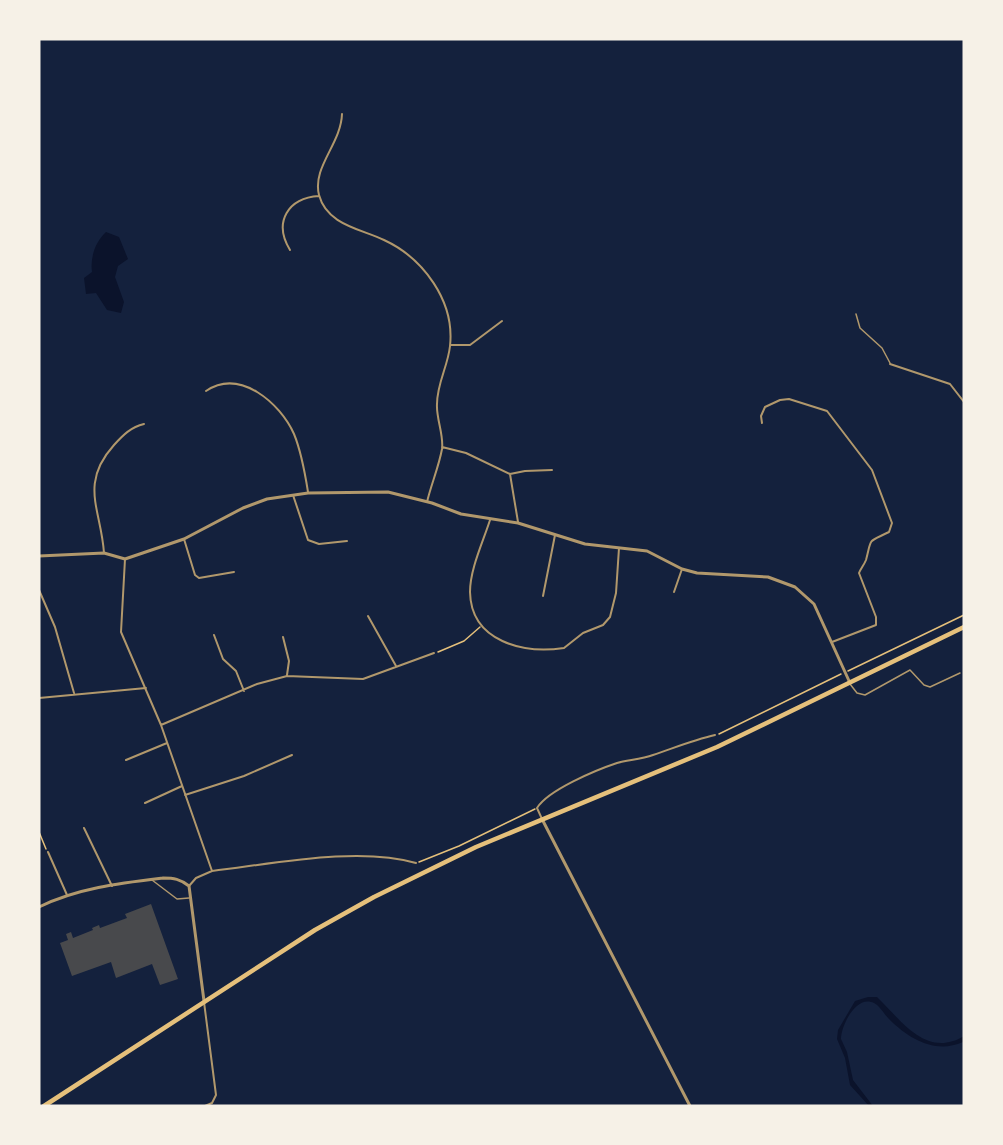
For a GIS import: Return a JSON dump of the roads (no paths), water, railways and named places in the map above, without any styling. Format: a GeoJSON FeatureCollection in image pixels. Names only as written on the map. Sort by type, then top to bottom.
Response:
{"type":"FeatureCollection","features":[{"type":"Feature","properties":{"kind":"highway"},"geometry":{"type":"LineString","coordinates":[[44,1106],[315,930],[374,897],[429,869],[542,819],[717,747],[964,627]]}},
{"type":"Feature","properties":{"kind":"street"},"geometry":{"type":"LineString","coordinates":[[342,114],[339,135],[320,169],[319,196],[326,208],[342,224],[398,248],[412,258],[426,273],[445,306],[450,345],[436,404],[442,447],[427,502]]}},
{"type":"Feature","properties":{"kind":"street"},"geometry":{"type":"LineString","coordinates":[[290,250],[284,240],[282,230],[286,212],[301,200],[319,196]]}},
{"type":"Feature","properties":{"kind":"street"},"geometry":{"type":"LineString","coordinates":[[450,345],[470,345],[502,321]]}},
{"type":"Feature","properties":{"kind":"street"},"geometry":{"type":"LineString","coordinates":[[890,364],[950,384],[964,402]]}},
{"type":"Feature","properties":{"kind":"street"},"geometry":{"type":"LineString","coordinates":[[206,391],[222,384],[244,385],[275,407],[294,435],[308,493]]}},
{"type":"Feature","properties":{"kind":"street"},"geometry":{"type":"LineString","coordinates":[[762,423],[761,416],[765,407],[780,400],[789,399],[827,411],[876,476],[892,523],[892,529],[870,541],[865,563],[859,573],[876,617],[876,625],[832,642]]}},
{"type":"Feature","properties":{"kind":"street"},"geometry":{"type":"LineString","coordinates":[[104,553],[92,495],[97,471],[103,459],[126,433],[135,426],[144,424]]}},
{"type":"Feature","properties":{"kind":"street"},"geometry":{"type":"LineString","coordinates":[[442,447],[466,453],[510,474],[552,470]]}},
{"type":"Feature","properties":{"kind":"street"},"geometry":{"type":"LineString","coordinates":[[510,474],[518,523]]}},
{"type":"Feature","properties":{"kind":"street"},"geometry":{"type":"LineString","coordinates":[[39,556],[104,553],[125,559],[184,539],[243,508],[293,495],[388,492],[461,514],[518,523],[585,544],[647,551],[682,569],[697,573],[768,577],[795,587],[814,604],[850,683]]}},
{"type":"Feature","properties":{"kind":"street"},"geometry":{"type":"LineString","coordinates":[[293,495],[308,540],[319,544],[347,541]]}},
{"type":"Feature","properties":{"kind":"street"},"geometry":{"type":"LineString","coordinates":[[490,520],[470,592],[477,618],[482,625],[500,642],[516,646],[555,649],[571,644],[583,633],[603,625],[610,617],[616,593],[619,548]]}},
{"type":"Feature","properties":{"kind":"street"},"geometry":{"type":"LineString","coordinates":[[543,596],[555,535]]}},
{"type":"Feature","properties":{"kind":"street"},"geometry":{"type":"LineString","coordinates":[[184,539],[195,575],[199,578],[234,573]]}},
{"type":"Feature","properties":{"kind":"street"},"geometry":{"type":"LineString","coordinates":[[125,559],[121,632],[161,725],[212,871]]}},
{"type":"Feature","properties":{"kind":"street"},"geometry":{"type":"LineString","coordinates":[[674,592],[682,569]]}},
{"type":"Feature","properties":{"kind":"street"},"geometry":{"type":"LineString","coordinates":[[39,590],[55,627],[74,693]]}},
{"type":"Feature","properties":{"kind":"street"},"geometry":{"type":"LineString","coordinates":[[368,616],[397,666]]}},
{"type":"Feature","properties":{"kind":"street"},"geometry":{"type":"LineString","coordinates":[[214,635],[223,659],[236,671],[244,691]]}},
{"type":"Feature","properties":{"kind":"street"},"geometry":{"type":"LineString","coordinates":[[283,637],[289,661],[287,676]]}},
{"type":"Feature","properties":{"kind":"street"},"geometry":{"type":"LineString","coordinates":[[161,725],[287,676],[363,680],[434,653]]}},
{"type":"Feature","properties":{"kind":"street"},"geometry":{"type":"LineString","coordinates":[[39,698],[146,688]]}},
{"type":"Feature","properties":{"kind":"street"},"geometry":{"type":"LineString","coordinates":[[690,1106],[537,808],[546,797],[616,764],[652,756],[689,741],[715,735]]}},
{"type":"Feature","properties":{"kind":"street"},"geometry":{"type":"LineString","coordinates":[[126,760],[167,742]]}},
{"type":"Feature","properties":{"kind":"street"},"geometry":{"type":"LineString","coordinates":[[185,795],[244,776],[292,755]]}},
{"type":"Feature","properties":{"kind":"street"},"geometry":{"type":"LineString","coordinates":[[145,803],[182,786]]}},
{"type":"Feature","properties":{"kind":"street"},"geometry":{"type":"LineString","coordinates":[[84,828],[112,886]]}},
{"type":"Feature","properties":{"kind":"street"},"geometry":{"type":"LineString","coordinates":[[48,852],[67,895]]}},
{"type":"Feature","properties":{"kind":"street"},"geometry":{"type":"LineString","coordinates":[[205,1106],[212,1104],[216,1095],[216,1084],[189,886],[196,878],[212,871],[364,856],[416,863]]}},
{"type":"Feature","properties":{"kind":"street"},"geometry":{"type":"LineString","coordinates":[[39,907],[67,895],[152,880],[174,878],[189,886]]}},
{"type":"Feature","properties":{"kind":"lane"},"geometry":{"type":"LineString","coordinates":[[856,314],[860,328],[882,348],[890,364]]}},
{"type":"Feature","properties":{"kind":"lane"},"geometry":{"type":"LineString","coordinates":[[850,683],[857,693],[865,695],[910,670],[924,685],[930,687],[960,673]]}},
{"type":"Feature","properties":{"kind":"lane"},"geometry":{"type":"LineString","coordinates":[[152,880],[177,899],[190,898]]}},
{"type":"Feature","properties":{"kind":"water"},"geometry":{"type":"Polygon","coordinates":[[[106,232],[119,237],[128,259],[118,266],[115,277],[124,302],[121,313],[107,310],[96,293],[86,294],[84,278],[92,272],[94,251],[106,232]]]}},
{"type":"Feature","properties":{"kind":"water"},"geometry":{"type":"Polygon","coordinates":[[[877,997],[905,1026],[926,1040],[938,1043],[950,1042],[964,1036],[963,1042],[933,1046],[915,1039],[897,1027],[874,1003],[867,1001],[861,1003],[847,1020],[841,1039],[847,1052],[853,1080],[873,1106],[869,1106],[850,1085],[845,1058],[837,1039],[838,1030],[855,1001],[877,997]]]}}]}
